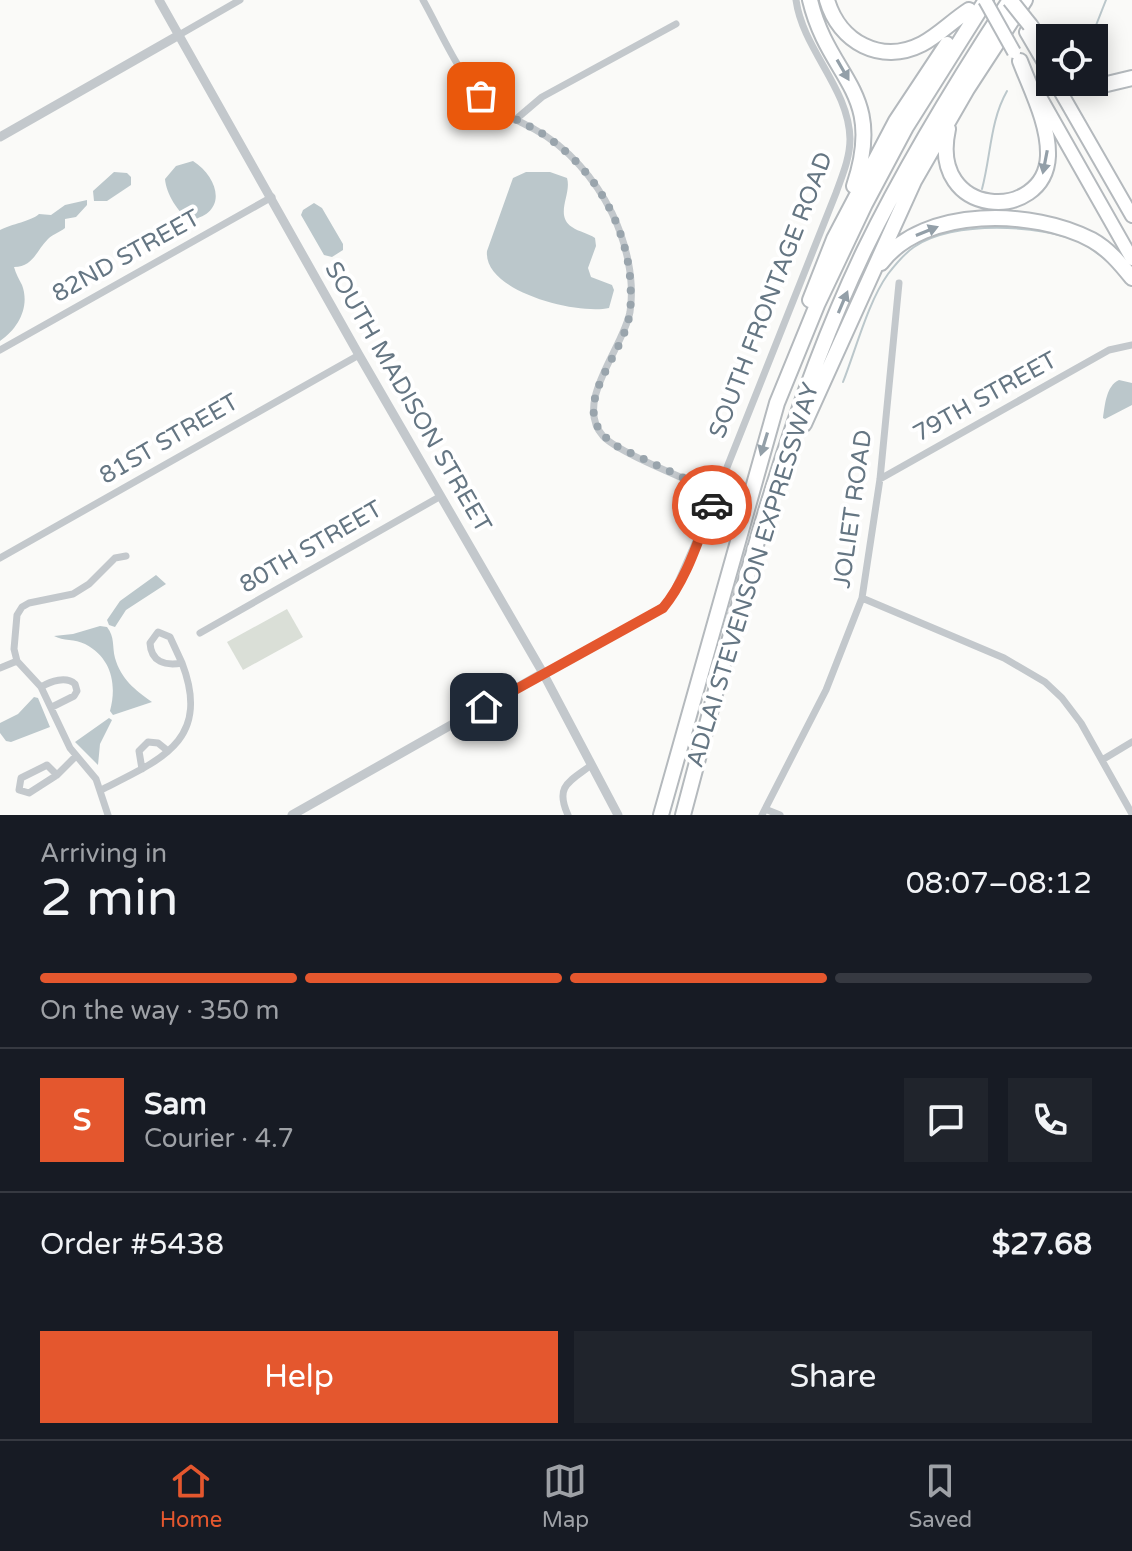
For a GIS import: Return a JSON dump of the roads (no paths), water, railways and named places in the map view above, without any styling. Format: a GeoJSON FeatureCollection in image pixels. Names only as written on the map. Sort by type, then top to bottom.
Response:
{"type":"FeatureCollection","features":[{"type":"Feature","properties":{"kind":"highway"},"geometry":{"type":"LineString","coordinates":[[777,403],[789,356],[861,164],[865,128],[852,86],[823,35],[810,0]]}},
{"type":"Feature","properties":{"kind":"highway"},"geometry":{"type":"LineString","coordinates":[[827,0],[840,28],[850,37],[877,51],[893,52],[923,44],[972,5]]}},
{"type":"Feature","properties":{"kind":"highway"},"geometry":{"type":"LineString","coordinates":[[985,0],[1132,259]]}},
{"type":"Feature","properties":{"kind":"highway","name":"ADLAI STEVENSON EXPRESSWAY"},"geometry":{"type":"LineString","coordinates":[[661,815],[777,403],[817,305],[865,204],[906,127],[985,0]]}},
{"type":"Feature","properties":{"kind":"highway"},"geometry":{"type":"LineString","coordinates":[[1010,0],[1036,45]]}},
{"type":"Feature","properties":{"kind":"highway","name":"ADLAI STEVENSON EXPRESSWAY"},"geometry":{"type":"LineString","coordinates":[[683,815],[776,480],[807,388],[864,252],[934,121],[1010,0]]}},
{"type":"Feature","properties":{"kind":"highway"},"geometry":{"type":"LineString","coordinates":[[776,480],[790,462],[832,359],[914,181],[967,89],[1025,0]]}},
{"type":"Feature","properties":{"kind":"highway"},"geometry":{"type":"LineString","coordinates":[[834,239],[896,121],[972,5]]}},
{"type":"Feature","properties":{"kind":"highway"},"geometry":{"type":"LineString","coordinates":[[1028,29],[1036,38]]}},
{"type":"Feature","properties":{"kind":"highway"},"geometry":{"type":"LineString","coordinates":[[967,89],[948,128],[946,165],[959,187],[978,199],[990,203],[1017,199],[1034,188],[1048,159],[1039,110],[1017,57]]}},
{"type":"Feature","properties":{"kind":"highway"},"geometry":{"type":"LineString","coordinates":[[1108,84],[1132,78]]}},
{"type":"Feature","properties":{"kind":"highway"},"geometry":{"type":"LineString","coordinates":[[1063,96],[1132,216]]}},
{"type":"Feature","properties":{"kind":"highway"},"geometry":{"type":"LineString","coordinates":[[869,279],[888,254],[919,233],[955,222],[995,218],[1040,223],[1076,233],[1111,254],[1132,278]]}},
{"type":"Feature","properties":{"kind":"street","name":"SOUTH MADISON STREET"},"geometry":{"type":"LineString","coordinates":[[159,0],[543,673],[618,815]]}},
{"type":"Feature","properties":{"kind":"street"},"geometry":{"type":"LineString","coordinates":[[0,137],[240,0]]}},
{"type":"Feature","properties":{"kind":"street"},"geometry":{"type":"LineString","coordinates":[[423,0],[474,87],[487,101],[551,140],[588,175],[610,210],[625,249],[630,276],[629,313],[627,326],[595,396],[593,413],[597,427],[620,448],[716,493]]}},
{"type":"Feature","properties":{"kind":"street","name":"SOUTH FRONTAGE ROAD"},"geometry":{"type":"LineString","coordinates":[[543,673],[663,608],[671,598],[686,568],[848,156],[850,139],[844,108],[804,29],[796,0]]}},
{"type":"Feature","properties":{"kind":"street"},"geometry":{"type":"LineString","coordinates":[[515,120],[542,97],[676,24]]}},
{"type":"Feature","properties":{"kind":"street","name":"82ND STREET"},"geometry":{"type":"LineString","coordinates":[[0,350],[272,197]]}},
{"type":"Feature","properties":{"kind":"street","name":"JOLIET ROAD"},"geometry":{"type":"LineString","coordinates":[[763,812],[826,690],[862,598],[880,479],[899,283]]}},
{"type":"Feature","properties":{"kind":"street","name":"79TH STREET"},"geometry":{"type":"LineString","coordinates":[[880,479],[1109,350],[1132,345]]}},
{"type":"Feature","properties":{"kind":"street","name":"81ST STREET"},"geometry":{"type":"LineString","coordinates":[[0,558],[359,355]]}},
{"type":"Feature","properties":{"kind":"street","name":"80TH STREET"},"geometry":{"type":"LineString","coordinates":[[200,633],[441,496]]}},
{"type":"Feature","properties":{"kind":"street"},"geometry":{"type":"LineString","coordinates":[[108,815],[101,790],[91,771],[66,742],[41,687],[17,661],[14,649],[17,615],[22,607],[73,594],[89,584],[115,558],[126,556]]}},
{"type":"Feature","properties":{"kind":"street"},"geometry":{"type":"LineString","coordinates":[[862,598],[1004,658],[1035,675],[1069,706],[1132,814]]}},
{"type":"Feature","properties":{"kind":"street"},"geometry":{"type":"LineString","coordinates":[[101,790],[142,769],[168,751],[187,730],[191,706],[182,663],[170,637],[158,632],[152,636],[150,650],[156,658],[163,664],[182,663]]}},
{"type":"Feature","properties":{"kind":"street"},"geometry":{"type":"LineString","coordinates":[[0,668],[17,661]]}},
{"type":"Feature","properties":{"kind":"street"},"geometry":{"type":"LineString","coordinates":[[292,815],[543,673]]}},
{"type":"Feature","properties":{"kind":"street"},"geometry":{"type":"LineString","coordinates":[[41,687],[65,680],[75,684],[77,691],[74,696],[52,707]]}},
{"type":"Feature","properties":{"kind":"street"},"geometry":{"type":"LineString","coordinates":[[142,769],[138,758],[142,746],[153,741],[168,751]]}},
{"type":"Feature","properties":{"kind":"street"},"geometry":{"type":"LineString","coordinates":[[1102,760],[1132,742]]}},
{"type":"Feature","properties":{"kind":"street"},"geometry":{"type":"LineString","coordinates":[[57,775],[47,765],[39,768],[21,778],[19,790],[29,793],[57,775],[76,756]]}},
{"type":"Feature","properties":{"kind":"street"},"geometry":{"type":"LineString","coordinates":[[568,815],[563,804],[563,790],[567,783],[590,766]]}},
{"type":"Feature","properties":{"kind":"street"},"geometry":{"type":"LineString","coordinates":[[763,812],[780,815]]}},
{"type":"Feature","properties":{"kind":"waterway"},"geometry":{"type":"LineString","coordinates":[[1097,24],[1106,0]]}},
{"type":"Feature","properties":{"kind":"waterway"},"geometry":{"type":"LineString","coordinates":[[982,189],[994,126],[1007,91]]}},
{"type":"Feature","properties":{"kind":"waterway"},"geometry":{"type":"LineString","coordinates":[[843,382],[881,285],[907,252],[930,238],[973,229],[1021,229],[1082,243],[1107,260]]}}]}
